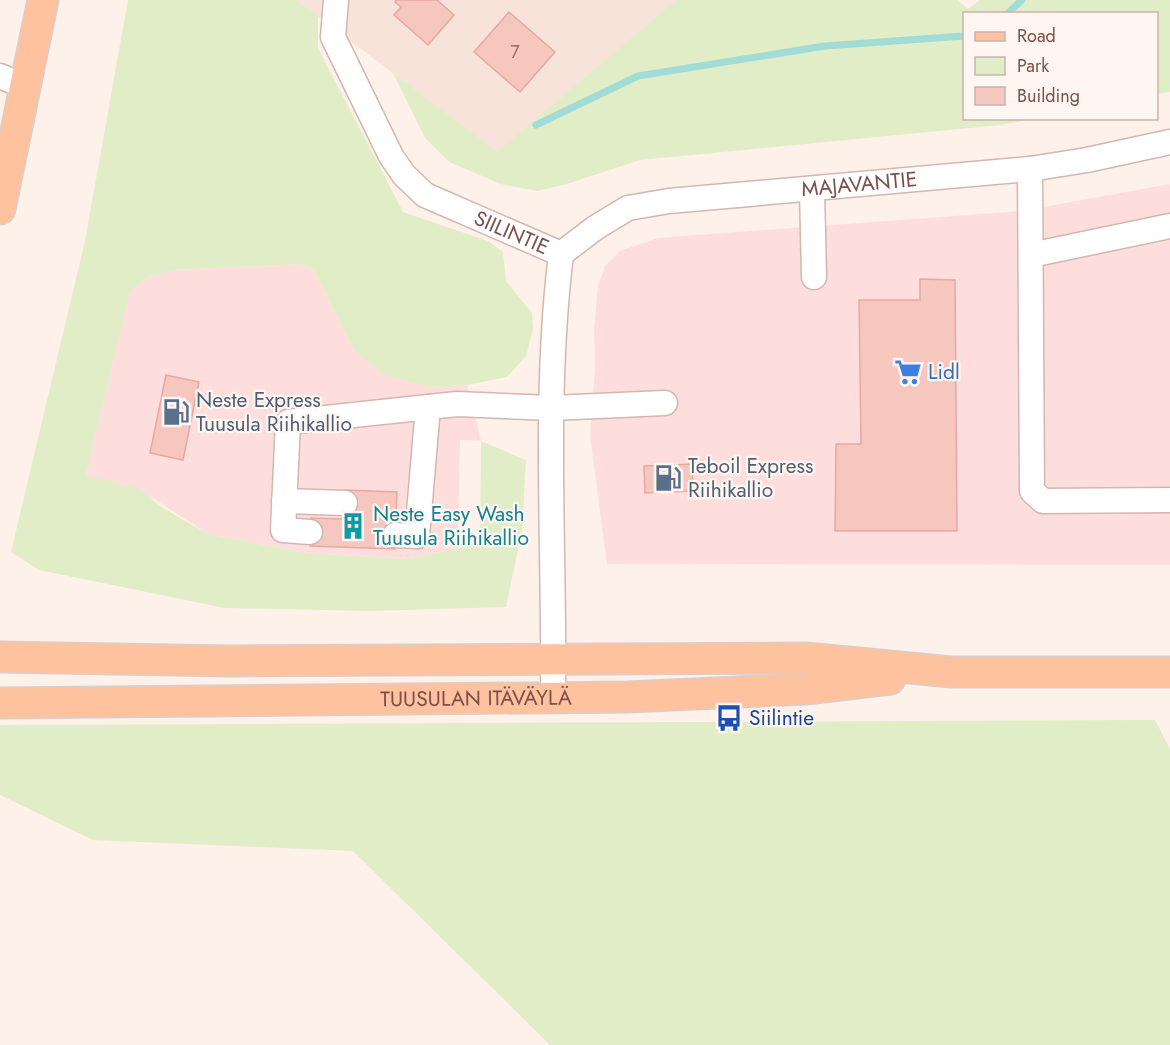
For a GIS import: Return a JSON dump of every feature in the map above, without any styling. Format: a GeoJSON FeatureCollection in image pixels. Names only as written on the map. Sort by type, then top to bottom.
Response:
{"type":"FeatureCollection","features":[{"type":"Feature","properties":{"kind":"main road"},"geometry":{"type":"LineString","coordinates":[[0,209],[13,82],[43,0]]}},
{"type":"Feature","properties":{"kind":"main road","name":"TUUSULAN ITÄVÄYLÄ"},"geometry":{"type":"LineString","coordinates":[[0,657],[230,661],[806,658],[951,672],[1170,672]]}},
{"type":"Feature","properties":{"kind":"main road","name":"TUUSULAN ITÄVÄYLÄ"},"geometry":{"type":"LineString","coordinates":[[0,704],[627,697],[806,688],[951,672]]}},
{"type":"Feature","properties":{"kind":"street","name":"SIILINTIE"},"geometry":{"type":"LineString","coordinates":[[336,0],[333,37],[391,156],[404,175],[424,195],[561,254],[555,306],[552,408],[553,698]]}},
{"type":"Feature","properties":{"kind":"street","name":"MAJAVANTIE"},"geometry":{"type":"LineString","coordinates":[[561,254],[595,228],[628,208],[669,201],[1030,169],[1087,160],[1170,142]]}},
{"type":"Feature","properties":{"kind":"street"},"geometry":{"type":"LineString","coordinates":[[1030,169],[1032,491],[1043,501],[1170,500]]}},
{"type":"Feature","properties":{"kind":"street"},"geometry":{"type":"LineString","coordinates":[[812,189],[814,277]]}},
{"type":"Feature","properties":{"kind":"street"},"geometry":{"type":"LineString","coordinates":[[1031,255],[1170,226]]}},
{"type":"Feature","properties":{"kind":"street"},"geometry":{"type":"LineString","coordinates":[[310,532],[283,530],[288,422],[457,404],[552,408],[665,403]]}},
{"type":"Feature","properties":{"kind":"street"},"geometry":{"type":"LineString","coordinates":[[406,536],[408,505],[428,407]]}},
{"type":"Feature","properties":{"kind":"street"},"geometry":{"type":"LineString","coordinates":[[284,501],[345,503]]}},
{"type":"Feature","properties":{"kind":"shaded area"},"geometry":{"type":"Polygon","coordinates":[[[297,0],[676,0],[497,153],[297,0]]]}},
{"type":"Feature","properties":{"kind":"shaded area"},"geometry":{"type":"Polygon","coordinates":[[[1170,184],[1170,565],[607,564],[590,436],[595,368],[594,329],[598,286],[605,266],[620,251],[658,238],[1021,211],[1170,184]]]}},
{"type":"Feature","properties":{"kind":"shaded area"},"geometry":{"type":"Polygon","coordinates":[[[301,264],[313,269],[354,350],[431,387],[467,385],[481,441],[460,440],[458,538],[479,539],[480,544],[407,559],[306,553],[208,534],[154,499],[86,475],[130,290],[148,277],[173,270],[301,264]],[[166,376],[150,453],[183,460],[199,382],[166,376]],[[346,490],[344,519],[311,518],[310,546],[395,549],[397,492],[346,490]]]}},
{"type":"Feature","properties":{"kind":"green space"},"geometry":{"type":"Polygon","coordinates":[[[128,0],[297,0],[318,16],[318,48],[403,212],[488,241],[503,252],[506,281],[532,313],[533,329],[526,356],[507,377],[467,385],[431,387],[386,376],[354,350],[313,269],[301,264],[173,270],[148,277],[130,291],[86,475],[139,489],[163,508],[208,534],[306,553],[407,559],[480,544],[481,441],[526,460],[522,530],[506,607],[370,611],[225,608],[39,570],[11,552],[85,241],[128,0]]]}},
{"type":"Feature","properties":{"kind":"green space"},"geometry":{"type":"Polygon","coordinates":[[[676,0],[957,0],[968,9],[980,0],[1170,0],[1170,92],[1158,94],[1158,12],[963,12],[963,120],[1027,120],[1000,125],[640,160],[567,184],[537,191],[501,184],[449,162],[425,138],[393,73],[497,152],[676,0]]]}},
{"type":"Feature","properties":{"kind":"green space"},"geometry":{"type":"Polygon","coordinates":[[[1155,720],[1170,749],[1170,1045],[550,1045],[353,851],[93,840],[0,795],[0,725],[1155,720]]]}},
{"type":"Feature","properties":{"kind":"building"},"geometry":{"type":"Polygon","coordinates":[[[396,0],[437,0],[454,15],[428,45],[394,15],[401,7],[395,2],[396,0]]]}},
{"type":"Feature","properties":{"kind":"building"},"geometry":{"type":"Polygon","coordinates":[[[509,12],[555,52],[520,92],[474,52],[509,12]]]}},
{"type":"Feature","properties":{"kind":"building","name":"Lidl"},"geometry":{"type":"Polygon","coordinates":[[[920,279],[955,280],[957,531],[835,531],[836,444],[861,444],[859,300],[920,300],[920,279]]]}},
{"type":"Feature","properties":{"kind":"building","name":"Neste Express Tuusula Riihikallio"},"geometry":{"type":"Polygon","coordinates":[[[166,375],[199,382],[183,460],[150,453],[166,375]]]}},
{"type":"Feature","properties":{"kind":"building","name":"Teboil Express Riihikallio"},"geometry":{"type":"Polygon","coordinates":[[[692,464],[693,491],[645,493],[644,466],[692,464]]]}},
{"type":"Feature","properties":{"kind":"building","name":"Neste Easy Wash Tuusula Riihikallio"},"geometry":{"type":"Polygon","coordinates":[[[345,490],[397,492],[395,549],[310,546],[311,518],[344,519],[345,490]]]}},
{"type":"Feature","properties":{"kind":"waterway"},"geometry":{"type":"LineString","coordinates":[[1009,12],[1022,0]]}},
{"type":"Feature","properties":{"kind":"waterway"},"geometry":{"type":"LineString","coordinates":[[536,125],[638,76],[825,46],[963,36]]}},
{"type":"Feature","properties":{"kind":"place","name":"Lidl"},"geometry":{"type":"Point","coordinates":[908,372]}},
{"type":"Feature","properties":{"kind":"place","name":"Neste Express Tuusula Riihikallio"},"geometry":{"type":"Point","coordinates":[176,412]}},
{"type":"Feature","properties":{"kind":"place","name":"Teboil Express Riihikallio"},"geometry":{"type":"Point","coordinates":[668,478]}},
{"type":"Feature","properties":{"kind":"place","name":"Neste Easy Wash Tuusula Riihikallio"},"geometry":{"type":"Point","coordinates":[353,526]}},
{"type":"Feature","properties":{"kind":"place","name":"Siilintie"},"geometry":{"type":"Point","coordinates":[729,718]}}]}
